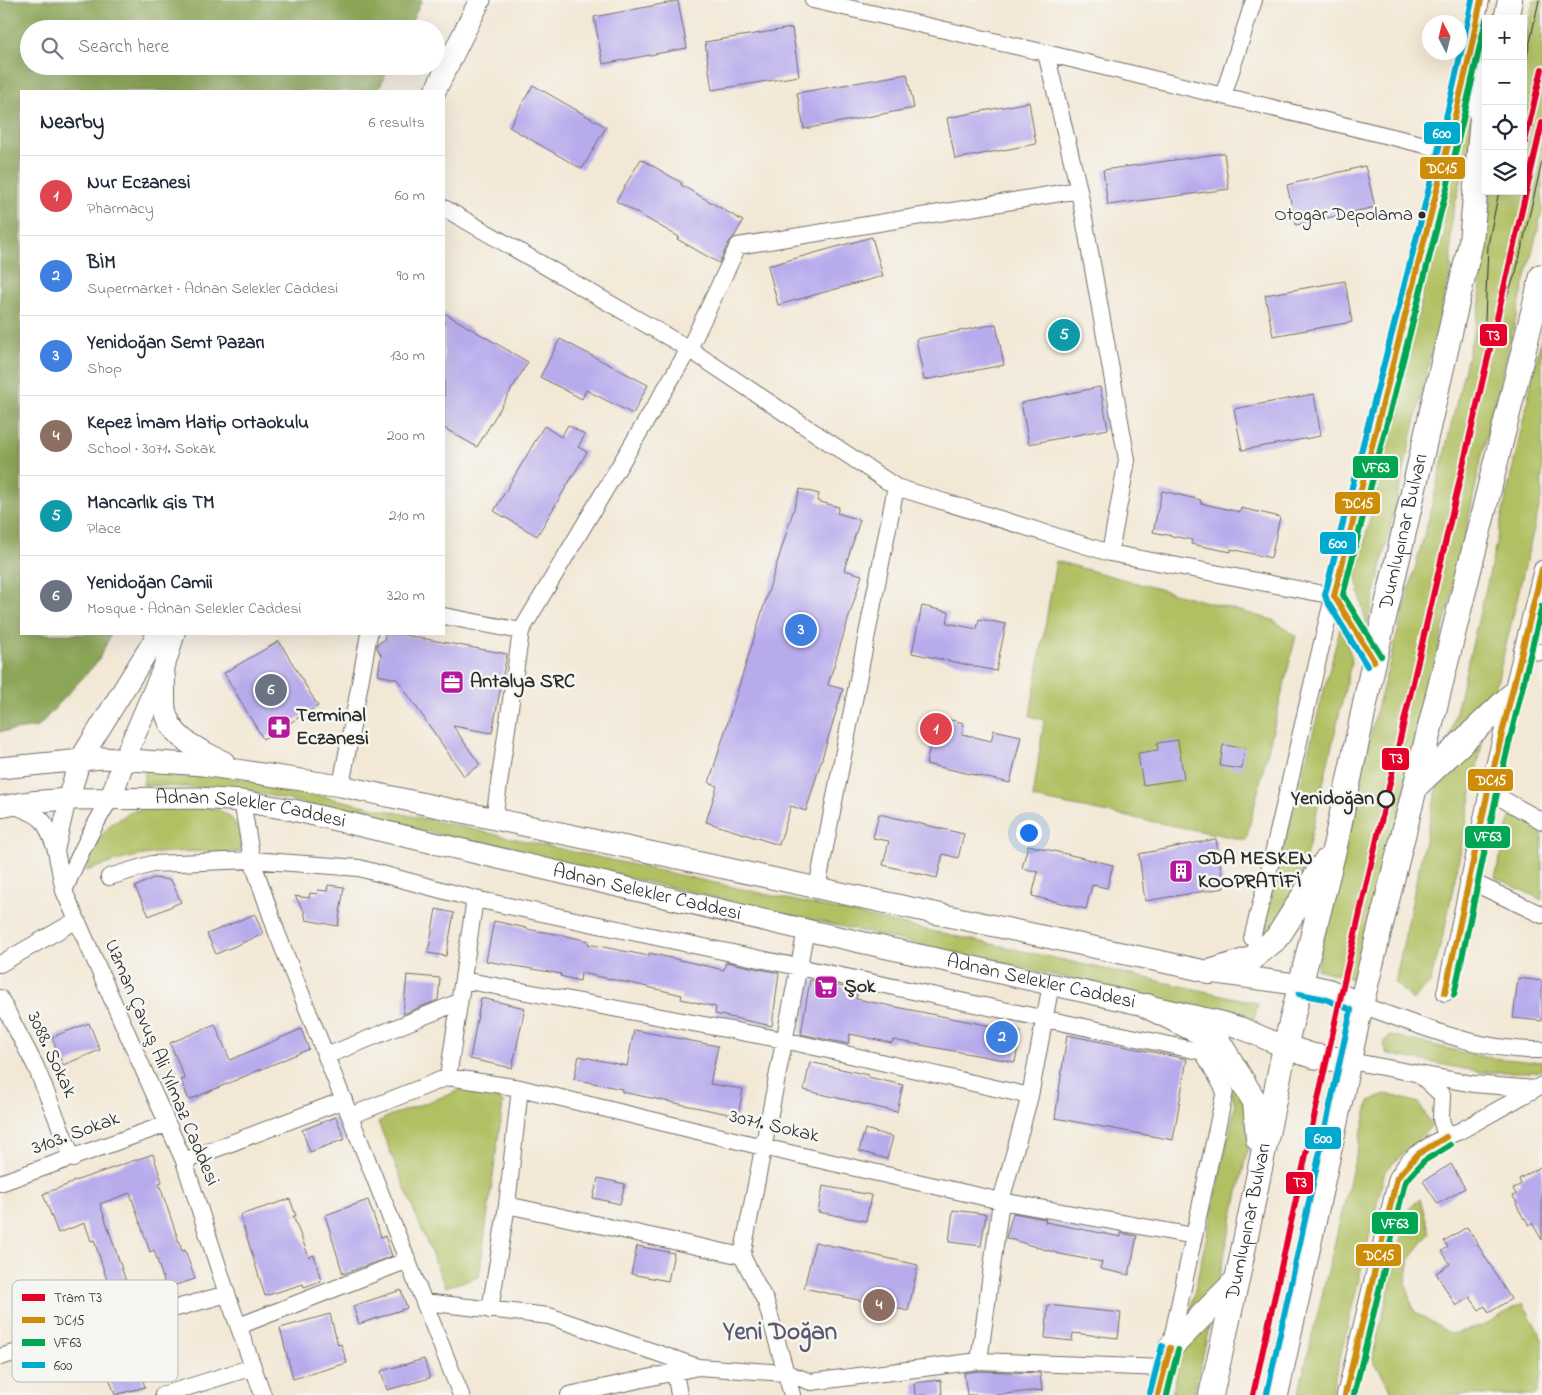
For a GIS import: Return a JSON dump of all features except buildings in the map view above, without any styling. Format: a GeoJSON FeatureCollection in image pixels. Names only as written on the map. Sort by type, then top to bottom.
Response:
{"type":"FeatureCollection","features":[{"type":"Feature","properties":{"kind":"highway"},"geometry":{"type":"LineString","coordinates":[[1507,15],[1510,0]]}},
{"type":"Feature","properties":{"kind":"highway","name":"Dumlupınar Bulvarı"},"geometry":{"type":"LineString","coordinates":[[1468,58],[1482,105]]}},
{"type":"Feature","properties":{"kind":"highway","name":"Dumlupınar Bulvarı"},"geometry":{"type":"LineString","coordinates":[[1210,1395],[1285,1047],[1335,846],[1374,662],[1471,242],[1482,131]]}},
{"type":"Feature","properties":{"kind":"highway"},"geometry":{"type":"LineString","coordinates":[[1276,1395],[1361,1005],[1542,276]]}},
{"type":"Feature","properties":{"kind":"highway"},"geometry":{"type":"LineString","coordinates":[[1334,596],[1374,662]]}},
{"type":"Feature","properties":{"kind":"highway"},"geometry":{"type":"LineString","coordinates":[[1416,786],[1511,696]]}},
{"type":"Feature","properties":{"kind":"highway"},"geometry":{"type":"LineString","coordinates":[[1210,972],[1251,959],[1277,938],[1335,846]]}},
{"type":"Feature","properties":{"kind":"highway"},"geometry":{"type":"LineString","coordinates":[[1301,984],[1341,995],[1361,1005]]}},
{"type":"Feature","properties":{"kind":"highway"},"geometry":{"type":"LineString","coordinates":[[1147,1006],[1218,1042],[1255,1102],[1260,1166]]}},
{"type":"Feature","properties":{"kind":"highway"},"geometry":{"type":"LineString","coordinates":[[1285,1047],[1313,1056],[1350,1061]]}},
{"type":"Feature","properties":{"kind":"highway"},"geometry":{"type":"LineString","coordinates":[[1167,1358],[1236,1280]]}},
{"type":"Feature","properties":{"kind":"main road"},"geometry":{"type":"LineString","coordinates":[[445,71],[480,0]]}},
{"type":"Feature","properties":{"kind":"main road"},"geometry":{"type":"LineString","coordinates":[[435,90],[443,75]]}},
{"type":"Feature","properties":{"kind":"main road"},"geometry":{"type":"LineString","coordinates":[[68,800],[80,760],[157,635]]}},
{"type":"Feature","properties":{"kind":"main road","name":"Adnan Selekler Caddesi"},"geometry":{"type":"LineString","coordinates":[[124,760],[164,666],[174,635]]}},
{"type":"Feature","properties":{"kind":"main road","name":"Adnan Selekler Caddesi"},"geometry":{"type":"LineString","coordinates":[[164,666],[166,710],[171,724],[180,738],[238,769]]}},
{"type":"Feature","properties":{"kind":"main road","name":"Adnan Selekler Caddesi"},"geometry":{"type":"LineString","coordinates":[[0,768],[102,758],[238,769],[341,786],[1210,972],[1301,984]]}},
{"type":"Feature","properties":{"kind":"main road"},"geometry":{"type":"LineString","coordinates":[[112,798],[124,760]]}},
{"type":"Feature","properties":{"kind":"main road","name":"Adnan Selekler Caddesi"},"geometry":{"type":"LineString","coordinates":[[6,806],[28,802],[112,798],[242,800],[293,810],[806,930],[1228,1024],[1285,1047]]}},
{"type":"Feature","properties":{"kind":"street"},"geometry":{"type":"LineString","coordinates":[[813,0],[1046,53],[1446,150]]}},
{"type":"Feature","properties":{"kind":"street"},"geometry":{"type":"LineString","coordinates":[[1223,96],[1254,0]]}},
{"type":"Feature","properties":{"kind":"street"},"geometry":{"type":"LineString","coordinates":[[1252,938],[1334,596],[1446,150],[1481,0]]}},
{"type":"Feature","properties":{"kind":"street"},"geometry":{"type":"LineString","coordinates":[[1046,53],[1079,190],[1127,460],[1110,553]]}},
{"type":"Feature","properties":{"kind":"street"},"geometry":{"type":"LineString","coordinates":[[494,819],[522,631],[689,349],[738,246],[1079,190]]}},
{"type":"Feature","properties":{"kind":"street"},"geometry":{"type":"LineString","coordinates":[[445,209],[689,349],[896,487],[1110,553],[1334,596]]}},
{"type":"Feature","properties":{"kind":"street"},"geometry":{"type":"LineString","coordinates":[[817,888],[896,487]]}},
{"type":"Feature","properties":{"kind":"street"},"geometry":{"type":"LineString","coordinates":[[1445,992],[1488,791],[1542,569]]}},
{"type":"Feature","properties":{"kind":"street"},"geometry":{"type":"LineString","coordinates":[[445,616],[522,631]]}},
{"type":"Feature","properties":{"kind":"street"},"geometry":{"type":"LineString","coordinates":[[341,786],[369,635]]}},
{"type":"Feature","properties":{"kind":"street"},"geometry":{"type":"LineString","coordinates":[[1522,650],[1542,652]]}},
{"type":"Feature","properties":{"kind":"street"},"geometry":{"type":"LineString","coordinates":[[1488,791],[1542,821]]}},
{"type":"Feature","properties":{"kind":"street"},"geometry":{"type":"LineString","coordinates":[[64,891],[79,854],[96,821],[112,798]]}},
{"type":"Feature","properties":{"kind":"street"},"geometry":{"type":"LineString","coordinates":[[56,851],[68,800]]}},
{"type":"Feature","properties":{"kind":"street"},"geometry":{"type":"LineString","coordinates":[[242,800],[252,860],[277,934],[461,1395]]}},
{"type":"Feature","properties":{"kind":"street","name":"Uzman Çavuş Ali Yılmaz Caddesi"},"geometry":{"type":"LineString","coordinates":[[6,806],[35,814],[46,822],[56,851],[64,891],[184,1161],[227,1294],[263,1395]]}},
{"type":"Feature","properties":{"kind":"street"},"geometry":{"type":"LineString","coordinates":[[109,877],[152,864],[252,860],[359,868],[475,899],[1202,1052],[1225,1092],[1158,1395]]}},
{"type":"Feature","properties":{"kind":"street"},"geometry":{"type":"LineString","coordinates":[[1468,880],[1542,916]]}},
{"type":"Feature","properties":{"kind":"street"},"geometry":{"type":"LineString","coordinates":[[350,1116],[448,1077],[475,899]]}},
{"type":"Feature","properties":{"kind":"street"},"geometry":{"type":"LineString","coordinates":[[0,964],[76,920]]}},
{"type":"Feature","properties":{"kind":"street"},"geometry":{"type":"LineString","coordinates":[[792,1395],[766,1302],[742,1256],[806,930]]}},
{"type":"Feature","properties":{"kind":"street"},"geometry":{"type":"LineString","coordinates":[[462,980],[784,1040],[1030,1096]]}},
{"type":"Feature","properties":{"kind":"street"},"geometry":{"type":"LineString","coordinates":[[979,1361],[1000,1201],[1030,1096],[1051,984]]}},
{"type":"Feature","properties":{"kind":"street","name":"3088. Sokak"},"geometry":{"type":"LineString","coordinates":[[0,998],[36,1068],[73,1159]]}},
{"type":"Feature","properties":{"kind":"street"},"geometry":{"type":"LineString","coordinates":[[326,1056],[459,1002]]}},
{"type":"Feature","properties":{"kind":"street"},"geometry":{"type":"LineString","coordinates":[[1361,1005],[1457,1038],[1522,1050],[1542,1050]]}},
{"type":"Feature","properties":{"kind":"street"},"geometry":{"type":"LineString","coordinates":[[1350,1061],[1473,1084],[1539,1087]]}},
{"type":"Feature","properties":{"kind":"street"},"geometry":{"type":"LineString","coordinates":[[1418,1074],[1442,1095],[1441,1119],[1446,1136]]}},
{"type":"Feature","properties":{"kind":"street","name":"3071. Sokak"},"geometry":{"type":"LineString","coordinates":[[448,1077],[520,1088],[764,1147],[1000,1201],[1194,1236]]}},
{"type":"Feature","properties":{"kind":"street"},"geometry":{"type":"LineString","coordinates":[[1345,1395],[1397,1178],[1416,1154],[1539,1087]]}},
{"type":"Feature","properties":{"kind":"street"},"geometry":{"type":"LineString","coordinates":[[490,1310],[507,1205],[520,1088]]}},
{"type":"Feature","properties":{"kind":"street"},"geometry":{"type":"LineString","coordinates":[[184,1161],[344,1100]]}},
{"type":"Feature","properties":{"kind":"street","name":"3103. Sokak"},"geometry":{"type":"LineString","coordinates":[[0,1183],[73,1159],[167,1124]]}},
{"type":"Feature","properties":{"kind":"street"},"geometry":{"type":"LineString","coordinates":[[507,1205],[742,1256]]}},
{"type":"Feature","properties":{"kind":"street"},"geometry":{"type":"LineString","coordinates":[[239,1326],[408,1260]]}},
{"type":"Feature","properties":{"kind":"street"},"geometry":{"type":"LineString","coordinates":[[178,1308],[227,1294]]}},
{"type":"Feature","properties":{"kind":"street"},"geometry":{"type":"LineString","coordinates":[[424,1302],[549,1316],[698,1367],[786,1373],[811,1382],[979,1361],[1167,1358]]}},
{"type":"Feature","properties":{"kind":"street"},"geometry":{"type":"LineString","coordinates":[[163,1395],[253,1366]]}},
{"type":"Feature","properties":{"kind":"street"},"geometry":{"type":"LineString","coordinates":[[570,1395],[698,1367]]}},
{"type":"Feature","properties":{"kind":"street"},"geometry":{"type":"LineString","coordinates":[[675,1372],[679,1395]]}},
{"type":"Feature","properties":{"kind":"green space"},"geometry":{"type":"Polygon","coordinates":[[[0,0],[422,0],[412,20],[20,20],[20,75],[386,75],[378,90],[20,90],[20,635],[111,635],[98,661],[38,727],[0,732],[0,0]]]}},
{"type":"Feature","properties":{"kind":"green space"},"geometry":{"type":"Polygon","coordinates":[[[1534,0],[1542,0],[1542,212],[1481,460],[1462,551],[1359,981],[1317,969],[1373,724],[1430,513],[1480,305],[1482,235],[1490,195],[1527,195],[1527,28],[1534,0]]]}},
{"type":"Feature","properties":{"kind":"green space"},"geometry":{"type":"Polygon","coordinates":[[[1471,89],[1480,107],[1451,220],[1451,269],[1367,627],[1356,578],[1471,89]]]}},
{"type":"Feature","properties":{"kind":"green space"},"geometry":{"type":"Polygon","coordinates":[[[1542,335],[1542,495],[1493,699],[1448,744],[1487,584],[1542,335]]]}},
{"type":"Feature","properties":{"kind":"green space"},"geometry":{"type":"Polygon","coordinates":[[[1056,561],[1273,620],[1296,636],[1246,840],[1033,798],[1044,720],[1030,716],[1056,561]]]}},
{"type":"Feature","properties":{"kind":"green space"},"geometry":{"type":"Polygon","coordinates":[[[1341,625],[1352,659],[1297,896],[1267,938],[1262,930],[1341,625]]]}},
{"type":"Feature","properties":{"kind":"green space"},"geometry":{"type":"Polygon","coordinates":[[[1482,743],[1445,928],[1430,983],[1412,1000],[1395,983],[1439,781],[1482,743]]]}},
{"type":"Feature","properties":{"kind":"green space"},"geometry":{"type":"Polygon","coordinates":[[[146,766],[249,780],[1258,1003],[1254,1021],[245,790],[143,785],[146,766]]]}},
{"type":"Feature","properties":{"kind":"green space"},"geometry":{"type":"Polygon","coordinates":[[[165,806],[197,806],[219,810],[228,815],[235,822],[239,833],[240,852],[150,854],[117,861],[86,871],[99,839],[111,824],[132,811],[165,806]]]}},
{"type":"Feature","properties":{"kind":"green space"},"geometry":{"type":"Polygon","coordinates":[[[1512,812],[1542,829],[1542,900],[1495,877],[1512,812]]]}},
{"type":"Feature","properties":{"kind":"green space"},"geometry":{"type":"Polygon","coordinates":[[[1390,1035],[1484,1057],[1542,1061],[1542,1070],[1537,1072],[1481,1072],[1387,1054],[1383,1044],[1390,1035]]]}},
{"type":"Feature","properties":{"kind":"green space"},"geometry":{"type":"Polygon","coordinates":[[[1230,1084],[1249,1102],[1250,1138],[1218,1284],[1189,1317],[1235,1106],[1230,1084]]]}},
{"type":"Feature","properties":{"kind":"green space"},"geometry":{"type":"Polygon","coordinates":[[[464,1089],[490,1092],[503,1103],[479,1277],[445,1287],[378,1122],[389,1116],[464,1089]]]}},
{"type":"Feature","properties":{"kind":"green space"},"geometry":{"type":"Polygon","coordinates":[[[1387,1094],[1419,1103],[1432,1126],[1385,1171],[1331,1395],[1298,1395],[1369,1101],[1387,1094]]]}},
{"type":"Feature","properties":{"kind":"green space"},"geometry":{"type":"Polygon","coordinates":[[[1420,1199],[1430,1233],[1410,1258],[1406,1283],[1414,1311],[1451,1334],[1480,1327],[1523,1303],[1542,1338],[1542,1374],[1536,1395],[1394,1395],[1372,1358],[1409,1208],[1420,1199]]]}},
{"type":"Feature","properties":{"kind":"green space"},"geometry":{"type":"Polygon","coordinates":[[[1211,1319],[1194,1395],[1172,1395],[1182,1352],[1211,1319]]]}},
{"type":"Feature","properties":{"kind":"tram line"},"geometry":{"type":"LineString","coordinates":[[1526,60],[1539,0]]}},
{"type":"Feature","properties":{"kind":"tram line","name":"T3"},"geometry":{"type":"LineString","coordinates":[[1527,133],[1542,69]]}},
{"type":"Feature","properties":{"kind":"tram line","name":"T3"},"geometry":{"type":"LineString","coordinates":[[1253,1395],[1341,995],[1542,123]]}},
{"type":"Feature","properties":{"kind":"tram line"},"geometry":{"type":"LineString","coordinates":[[1496,325],[1516,272],[1542,162]]}},
{"type":"Feature","properties":{"kind":"tram line"},"geometry":{"type":"LineString","coordinates":[[1485,320],[1488,245],[1498,195]]}},
{"type":"Feature","properties":{"kind":"transit line","name":"600"},"geometry":{"type":"LineString","coordinates":[[1367,666],[1325,595],[1420,224],[1472,0]]}},
{"type":"Feature","properties":{"kind":"transit line","name":"DC15"},"geometry":{"type":"LineString","coordinates":[[1374,661],[1334,596],[1438,186],[1481,0]]}},
{"type":"Feature","properties":{"kind":"transit line","name":"VF63"},"geometry":{"type":"LineString","coordinates":[[1381,656],[1343,595],[1447,188],[1482,37]]}},
{"type":"Feature","properties":{"kind":"transit line","name":"DC15"},"geometry":{"type":"LineString","coordinates":[[1445,993],[1488,791],[1542,569]]}},
{"type":"Feature","properties":{"kind":"transit line","name":"VF63"},"geometry":{"type":"LineString","coordinates":[[1454,995],[1497,793],[1542,606]]}},
{"type":"Feature","properties":{"kind":"transit line","name":"600"},"geometry":{"type":"LineString","coordinates":[[1267,1393],[1351,1010],[1325,999],[1299,994]]}},
{"type":"Feature","properties":{"kind":"transit line","name":"DC15"},"geometry":{"type":"LineString","coordinates":[[1345,1395],[1397,1178],[1418,1154],[1446,1137]]}},
{"type":"Feature","properties":{"kind":"transit line","name":"VF63"},"geometry":{"type":"LineString","coordinates":[[1354,1395],[1405,1182],[1424,1161],[1450,1145]]}},
{"type":"Feature","properties":{"kind":"transit line","name":"600"},"geometry":{"type":"LineString","coordinates":[[1150,1393],[1162,1346]]}},
{"type":"Feature","properties":{"kind":"transit line","name":"DC15"},"geometry":{"type":"LineString","coordinates":[[1158,1395],[1170,1348]]}},
{"type":"Feature","properties":{"kind":"transit line","name":"VF63"},"geometry":{"type":"LineString","coordinates":[[1167,1395],[1178,1350]]}},
{"type":"Feature","properties":{"kind":"place","name":"Otogar Depolama"},"geometry":{"type":"Point","coordinates":[1422,215]}},
{"type":"Feature","properties":{"kind":"place","name":"Mancarlık Gis TM"},"geometry":{"type":"Point","coordinates":[1064,335]}},
{"type":"Feature","properties":{"kind":"place","name":"Yenidoğan Semt Pazarı"},"geometry":{"type":"Point","coordinates":[801,630]}},
{"type":"Feature","properties":{"kind":"place","name":"Antalya SRC"},"geometry":{"type":"Point","coordinates":[452,682]}},
{"type":"Feature","properties":{"kind":"place","name":"Yenidoğan Camii"},"geometry":{"type":"Point","coordinates":[271,690]}},
{"type":"Feature","properties":{"kind":"place","name":"Terminal Eczanesi"},"geometry":{"type":"Point","coordinates":[279,727]}},
{"type":"Feature","properties":{"kind":"place","name":"Nur Eczanesi"},"geometry":{"type":"Point","coordinates":[936,729]}},
{"type":"Feature","properties":{"kind":"place","name":"Yenidoğan"},"geometry":{"type":"Point","coordinates":[1386,799]}},
{"type":"Feature","properties":{"kind":"place","name":"ODA MESKEN KOOPRATİFİ"},"geometry":{"type":"Point","coordinates":[1181,871]}},
{"type":"Feature","properties":{"kind":"place","name":"Şok"},"geometry":{"type":"Point","coordinates":[826,987]}},
{"type":"Feature","properties":{"kind":"place","name":"BİM"},"geometry":{"type":"Point","coordinates":[1002,1037]}},
{"type":"Feature","properties":{"kind":"place","name":"Kepez İmam Hatip Ortaokulu"},"geometry":{"type":"Point","coordinates":[879,1305]}},
{"type":"Feature","properties":{"kind":"district","name":"Yeni Doğan"},"geometry":{"type":"Point","coordinates":[780,1333]}}]}
